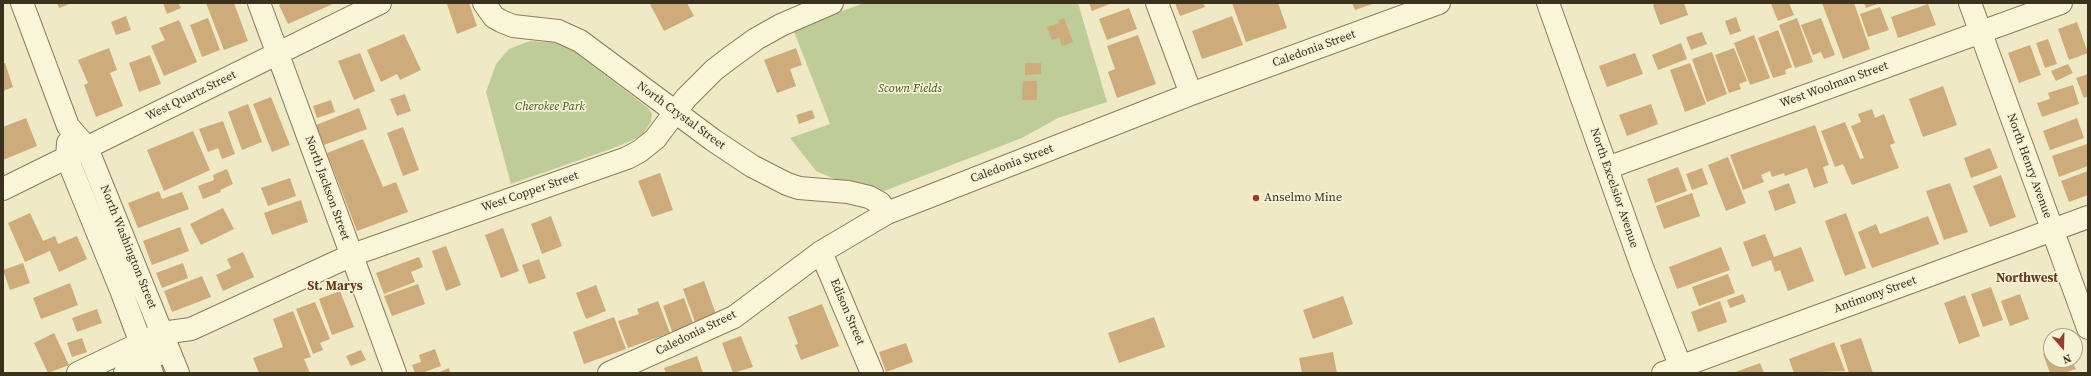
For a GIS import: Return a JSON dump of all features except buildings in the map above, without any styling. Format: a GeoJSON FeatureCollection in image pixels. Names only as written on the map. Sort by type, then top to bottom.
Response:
{"type":"FeatureCollection","features":[{"type":"Feature","properties":{"kind":"street","name":"North Washington Street"},"geometry":{"type":"LineString","coordinates":[[22,3],[68,126],[88,148],[178,373]]}},
{"type":"Feature","properties":{"kind":"street","name":"North Jackson Street"},"geometry":{"type":"LineString","coordinates":[[260,3],[277,54],[395,373]]}},
{"type":"Feature","properties":{"kind":"street","name":"West Quartz Street"},"geometry":{"type":"LineString","coordinates":[[3,189],[380,3]]}},
{"type":"Feature","properties":{"kind":"street","name":"North Crystal Street"},"geometry":{"type":"LineString","coordinates":[[484,3],[494,17],[513,26],[558,31],[580,41],[674,113],[752,166],[787,184],[799,188],[848,192],[869,197],[880,203],[887,212]]}},
{"type":"Feature","properties":{"kind":"street","name":"West Copper Street"},"geometry":{"type":"LineString","coordinates":[[125,373],[166,342],[191,329],[352,255],[627,158],[640,151],[656,139],[674,113],[714,70],[756,39],[800,16],[832,3]]}},
{"type":"Feature","properties":{"kind":"street"},"geometry":{"type":"LineString","coordinates":[[1157,3],[1191,94]]}},
{"type":"Feature","properties":{"kind":"street","name":"Caledonia Street"},"geometry":{"type":"LineString","coordinates":[[609,373],[643,366],[734,317],[821,252],[887,212],[1191,94],[1439,3]]}},
{"type":"Feature","properties":{"kind":"street","name":"North Excelsior Avenue"},"geometry":{"type":"LineString","coordinates":[[1548,3],[1642,268],[1675,371]]}},
{"type":"Feature","properties":{"kind":"street","name":"North Henry Avenue"},"geometry":{"type":"LineString","coordinates":[[1970,3],[2088,328]]}},
{"type":"Feature","properties":{"kind":"street","name":"West Woolman Street"},"geometry":{"type":"LineString","coordinates":[[1607,168],[2061,3]]}},
{"type":"Feature","properties":{"kind":"street","name":"North Washington Street"},"geometry":{"type":"LineString","coordinates":[[68,126],[67,158],[146,358]]}},
{"type":"Feature","properties":{"kind":"street","name":"Antimony Street"},"geometry":{"type":"LineString","coordinates":[[1675,371],[2088,217]]}},
{"type":"Feature","properties":{"kind":"street","name":"Edison Street"},"geometry":{"type":"LineString","coordinates":[[821,252],[872,373]]}},
{"type":"Feature","properties":{"kind":"street","name":"West Copper Street"},"geometry":{"type":"LineString","coordinates":[[78,373],[146,358]]}},
{"type":"Feature","properties":{"kind":"green space","name":"Scown Fields"},"geometry":{"type":"Polygon","coordinates":[[[864,3],[1078,3],[1107,102],[1058,118],[1022,138],[884,191],[851,186],[816,171],[790,138],[830,124],[793,29],[864,3]]]}},
{"type":"Feature","properties":{"kind":"green space","name":"Cherokee Park"},"geometry":{"type":"Polygon","coordinates":[[[530,41],[563,43],[648,108],[652,114],[651,122],[643,134],[611,149],[511,184],[486,92],[496,64],[509,49],[530,41]]]}},
{"type":"Feature","properties":{"kind":"place","name":"Anselmo Mine"},"geometry":{"type":"Point","coordinates":[1256,198]}},
{"type":"Feature","properties":{"kind":"district","name":"Northwest"},"geometry":{"type":"Point","coordinates":[2027,279]}},
{"type":"Feature","properties":{"kind":"district","name":"St. Marys"},"geometry":{"type":"Point","coordinates":[335,287]}}]}
